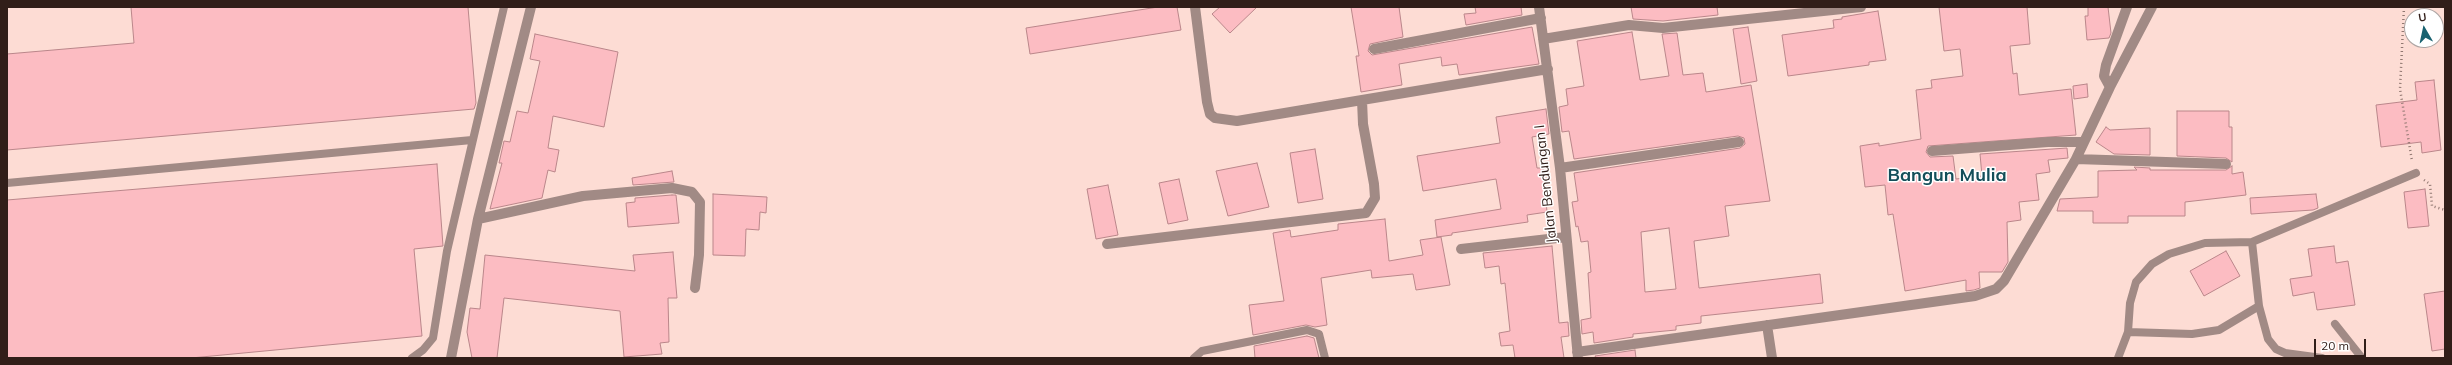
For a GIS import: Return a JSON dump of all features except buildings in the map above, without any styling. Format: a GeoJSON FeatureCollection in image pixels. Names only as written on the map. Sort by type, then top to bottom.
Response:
{"type":"FeatureCollection","features":[{"type":"Feature","properties":{"kind":"street"},"geometry":{"type":"LineString","coordinates":[[450,358],[478,219],[531,7]]}},
{"type":"Feature","properties":{"kind":"street"},"geometry":{"type":"LineString","coordinates":[[1195,7],[1207,102],[1210,114],[1215,118],[1237,121],[1548,69]]}},
{"type":"Feature","properties":{"kind":"street","name":"Jalan Bendungan I"},"geometry":{"type":"LineString","coordinates":[[1539,7],[1560,168],[1578,355]]}},
{"type":"Feature","properties":{"kind":"street"},"geometry":{"type":"LineString","coordinates":[[1543,39],[1629,25],[1663,28],[1861,7]]}},
{"type":"Feature","properties":{"kind":"street"},"geometry":{"type":"LineString","coordinates":[[2110,87],[2104,76],[2106,65],[2127,7]]}},
{"type":"Feature","properties":{"kind":"street"},"geometry":{"type":"LineString","coordinates":[[1578,355],[1767,325],[1989,293],[2004,280],[2076,159],[2110,87],[2152,7]]}},
{"type":"Feature","properties":{"kind":"street"},"geometry":{"type":"LineString","coordinates":[[1374,49],[1541,18]]}},
{"type":"Feature","properties":{"kind":"street"},"geometry":{"type":"LineString","coordinates":[[1107,244],[1366,213],[1374,198],[1374,184],[1363,124],[1362,100]]}},
{"type":"Feature","properties":{"kind":"street"},"geometry":{"type":"LineString","coordinates":[[1560,168],[1739,142]]}},
{"type":"Feature","properties":{"kind":"street"},"geometry":{"type":"LineString","coordinates":[[1932,151],[2048,142],[2084,142]]}},
{"type":"Feature","properties":{"kind":"street"},"geometry":{"type":"LineString","coordinates":[[2076,159],[2226,164]]}},
{"type":"Feature","properties":{"kind":"street"},"geometry":{"type":"LineString","coordinates":[[478,219],[583,196],[672,188],[692,192],[700,202],[699,255],[695,288]]}},
{"type":"Feature","properties":{"kind":"street"},"geometry":{"type":"LineString","coordinates":[[1461,249],[1566,236]]}},
{"type":"Feature","properties":{"kind":"street"},"geometry":{"type":"LineString","coordinates":[[1767,325],[1772,358]]}},
{"type":"Feature","properties":{"kind":"lane"},"geometry":{"type":"LineString","coordinates":[[412,358],[423,350],[433,338],[447,252],[504,7]]}},
{"type":"Feature","properties":{"kind":"lane"},"geometry":{"type":"LineString","coordinates":[[7,183],[472,140]]}},
{"type":"Feature","properties":{"kind":"lane"},"geometry":{"type":"LineString","coordinates":[[2118,358],[2128,332],[2130,303],[2136,282],[2152,264],[2169,254],[2205,243],[2252,242],[2416,173]]}},
{"type":"Feature","properties":{"kind":"lane"},"geometry":{"type":"LineString","coordinates":[[2252,242],[2259,306],[2268,339],[2276,349],[2285,353],[2322,358]]}},
{"type":"Feature","properties":{"kind":"lane"},"geometry":{"type":"LineString","coordinates":[[2128,332],[2192,334],[2219,330],[2259,306]]}},
{"type":"Feature","properties":{"kind":"lane"},"geometry":{"type":"LineString","coordinates":[[2335,324],[2362,358]]}},
{"type":"Feature","properties":{"kind":"lane"},"geometry":{"type":"LineString","coordinates":[[1194,358],[1202,351],[1307,330],[1319,334],[1325,358]]}},
{"type":"Feature","properties":{"kind":"path"},"geometry":{"type":"LineString","coordinates":[[2404,7],[2400,89],[2412,162],[2416,173],[2430,184],[2432,206],[2445,210]]}},
{"type":"Feature","properties":{"kind":"district","name":"Bangun Mulia"},"geometry":{"type":"Point","coordinates":[1947,176]}}]}
